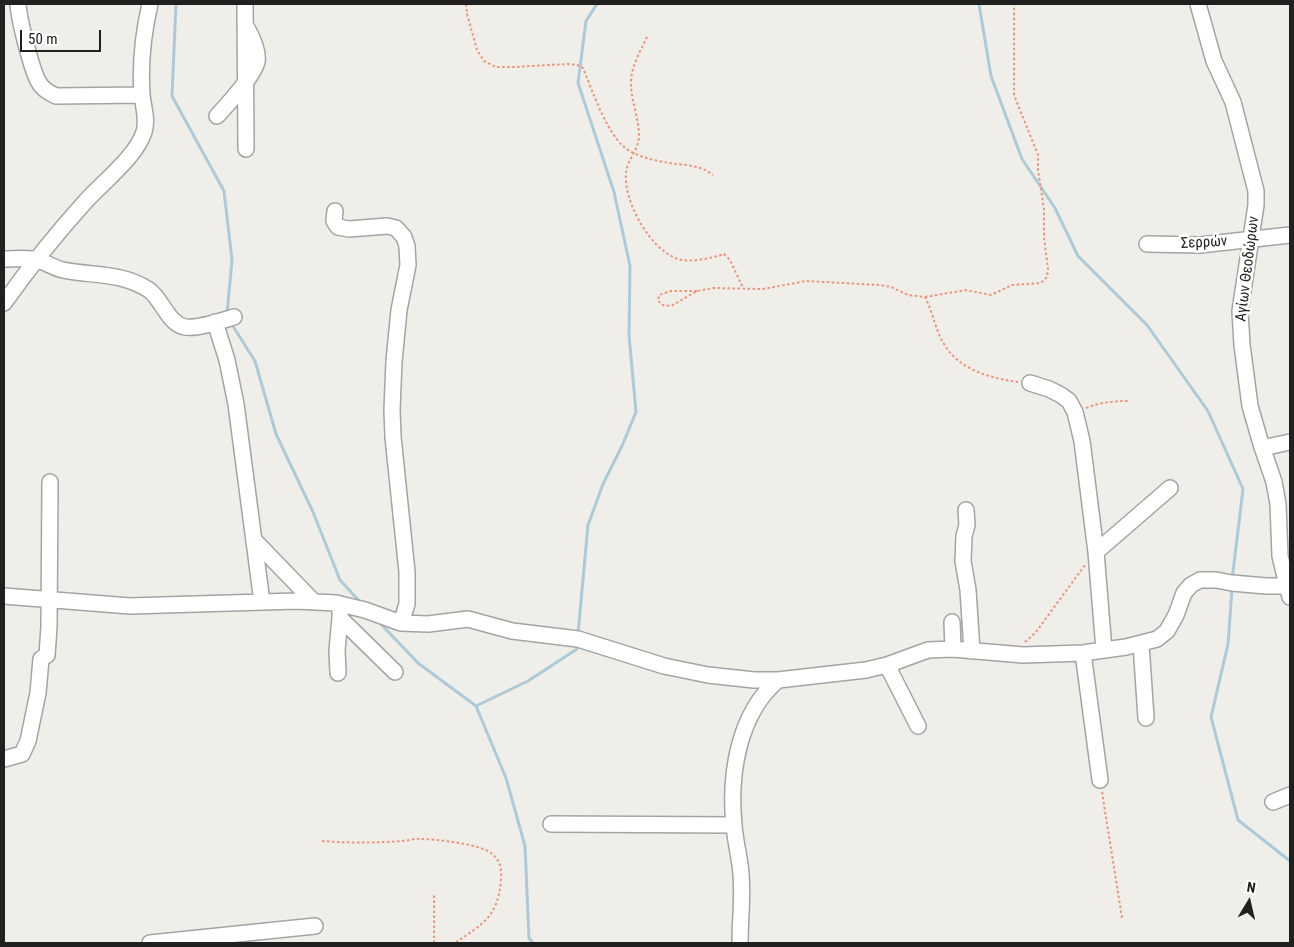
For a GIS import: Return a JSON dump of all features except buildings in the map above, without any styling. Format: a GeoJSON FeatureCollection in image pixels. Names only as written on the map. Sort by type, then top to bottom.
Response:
{"type":"FeatureCollection","features":[{"type":"Feature","properties":{"kind":"street"},"geometry":{"type":"LineString","coordinates":[[18,4],[18,15],[31,61],[38,82],[46,92],[56,96],[142,95]]}},
{"type":"Feature","properties":{"kind":"street"},"geometry":{"type":"LineString","coordinates":[[4,303],[37,259],[86,200],[118,170],[144,132],[146,118],[142,95],[142,48],[150,4]]}},
{"type":"Feature","properties":{"kind":"street"},"geometry":{"type":"LineString","coordinates":[[245,4],[246,149]]}},
{"type":"Feature","properties":{"kind":"street","name":"Αγίων Θεοδώρων"},"geometry":{"type":"LineString","coordinates":[[1198,4],[1214,61],[1233,102],[1256,191],[1256,205],[1240,311],[1240,327],[1250,406],[1274,482],[1278,504],[1280,556],[1289,591]]}},
{"type":"Feature","properties":{"kind":"street"},"geometry":{"type":"LineString","coordinates":[[217,116],[245,81]]}},
{"type":"Feature","properties":{"kind":"street"},"geometry":{"type":"LineString","coordinates":[[335,212],[334,221],[338,227],[387,226],[396,228],[404,237],[407,246],[408,264],[396,332],[392,410],[407,572],[407,604],[401,623]]}},
{"type":"Feature","properties":{"kind":"street","name":"Σερρών"},"geometry":{"type":"LineString","coordinates":[[1147,244],[1200,245],[1290,236]]}},
{"type":"Feature","properties":{"kind":"street"},"geometry":{"type":"LineString","coordinates":[[4,259],[37,259],[52,267],[101,274],[134,282],[149,290],[161,301],[174,322],[187,327],[234,317]]}},
{"type":"Feature","properties":{"kind":"street"},"geometry":{"type":"LineString","coordinates":[[215,322],[227,360],[236,404],[262,602]]}},
{"type":"Feature","properties":{"kind":"street"},"geometry":{"type":"LineString","coordinates":[[1030,384],[1049,389],[1061,395],[1069,402],[1076,414],[1082,441],[1096,552],[1104,650]]}},
{"type":"Feature","properties":{"kind":"street"},"geometry":{"type":"LineString","coordinates":[[1262,448],[1290,442]]}},
{"type":"Feature","properties":{"kind":"street"},"geometry":{"type":"LineString","coordinates":[[4,759],[22,754],[28,740],[38,693],[41,659],[47,655],[50,482]]}},
{"type":"Feature","properties":{"kind":"street"},"geometry":{"type":"LineString","coordinates":[[1096,552],[1170,488]]}},
{"type":"Feature","properties":{"kind":"street"},"geometry":{"type":"LineString","coordinates":[[966,510],[967,525],[964,536],[963,561],[968,590],[972,651]]}},
{"type":"Feature","properties":{"kind":"street"},"geometry":{"type":"LineString","coordinates":[[255,541],[313,602]]}},
{"type":"Feature","properties":{"kind":"street"},"geometry":{"type":"LineString","coordinates":[[4,596],[49,598],[130,606],[313,602],[340,611],[365,610],[401,623],[428,624],[468,619],[512,631],[578,639],[664,666],[708,675],[754,680],[778,680],[842,674],[887,665],[928,650],[953,649],[1011,654],[1083,653],[1141,644],[1157,639],[1167,631],[1176,616],[1184,593],[1191,585],[1200,580],[1266,586],[1289,591]]}},
{"type":"Feature","properties":{"kind":"street"},"geometry":{"type":"LineString","coordinates":[[340,611],[395,672]]}},
{"type":"Feature","properties":{"kind":"street"},"geometry":{"type":"LineString","coordinates":[[338,673],[337,650],[340,611]]}},
{"type":"Feature","properties":{"kind":"street"},"geometry":{"type":"LineString","coordinates":[[952,622],[953,649]]}},
{"type":"Feature","properties":{"kind":"street"},"geometry":{"type":"LineString","coordinates":[[1141,644],[1146,718]]}},
{"type":"Feature","properties":{"kind":"street"},"geometry":{"type":"LineString","coordinates":[[1083,653],[1100,780]]}},
{"type":"Feature","properties":{"kind":"street"},"geometry":{"type":"LineString","coordinates":[[887,665],[918,726]]}},
{"type":"Feature","properties":{"kind":"street"},"geometry":{"type":"LineString","coordinates":[[753,709],[754,680]]}},
{"type":"Feature","properties":{"kind":"street"},"geometry":{"type":"LineString","coordinates":[[740,943],[742,875],[734,825],[735,769],[740,745],[753,709],[769,688],[778,680]]}},
{"type":"Feature","properties":{"kind":"street"},"geometry":{"type":"LineString","coordinates":[[1273,802],[1290,795]]}},
{"type":"Feature","properties":{"kind":"street"},"geometry":{"type":"LineString","coordinates":[[551,824],[734,825]]}},
{"type":"Feature","properties":{"kind":"street"},"geometry":{"type":"LineString","coordinates":[[150,943],[315,926]]}},
{"type":"Feature","properties":{"kind":"path"},"geometry":{"type":"LineString","coordinates":[[466,4],[469,23],[477,50],[484,61],[496,67],[577,65],[582,68],[603,117],[622,146],[648,159],[690,166],[708,171],[713,176]]}},
{"type":"Feature","properties":{"kind":"path"},"geometry":{"type":"LineString","coordinates":[[696,291],[671,306],[663,305],[658,300],[659,295],[664,292],[696,291],[714,288],[763,289],[815,280],[880,285],[908,295],[926,297],[966,290],[991,295],[1012,285],[1041,283],[1047,278],[1044,209],[1038,170],[1038,155],[1014,95],[1014,4]]}},
{"type":"Feature","properties":{"kind":"path"},"geometry":{"type":"LineString","coordinates":[[647,37],[631,78],[639,138],[626,171],[627,188],[632,208],[644,229],[659,246],[680,260],[703,259],[724,254],[730,260],[743,288]]}},
{"type":"Feature","properties":{"kind":"path"},"geometry":{"type":"LineString","coordinates":[[926,297],[944,345],[961,362],[972,370],[1011,381],[1030,384]]}},
{"type":"Feature","properties":{"kind":"path"},"geometry":{"type":"LineString","coordinates":[[1076,414],[1097,404],[1112,401],[1130,401]]}},
{"type":"Feature","properties":{"kind":"path"},"geometry":{"type":"LineString","coordinates":[[1011,654],[1036,632],[1096,552]]}},
{"type":"Feature","properties":{"kind":"path"},"geometry":{"type":"LineString","coordinates":[[1100,780],[1122,918]]}},
{"type":"Feature","properties":{"kind":"path"},"geometry":{"type":"LineString","coordinates":[[322,841],[404,842],[419,838],[461,844],[485,849],[492,853],[501,865],[502,871],[501,888],[496,906],[492,914],[482,924],[455,943]]}},
{"type":"Feature","properties":{"kind":"path"},"geometry":{"type":"LineString","coordinates":[[434,895],[434,943]]}},
{"type":"Feature","properties":{"kind":"waterway"},"geometry":{"type":"LineString","coordinates":[[176,4],[172,96],[224,191],[232,260],[227,314]]}},
{"type":"Feature","properties":{"kind":"waterway"},"geometry":{"type":"LineString","coordinates":[[578,634],[588,525],[603,484],[636,412],[629,335],[630,266],[614,192],[578,83],[586,21],[597,4]]}},
{"type":"Feature","properties":{"kind":"waterway"},"geometry":{"type":"LineString","coordinates":[[979,4],[991,76],[1022,159],[1055,208],[1078,256],[1147,325],[1208,411],[1243,489],[1232,580]]}},
{"type":"Feature","properties":{"kind":"waterway"},"geometry":{"type":"LineString","coordinates":[[231,323],[255,361],[276,434],[313,512],[340,580],[361,603]]}},
{"type":"Feature","properties":{"kind":"waterway"},"geometry":{"type":"LineString","coordinates":[[1232,589],[1228,644],[1211,717],[1238,820],[1290,861]]}},
{"type":"Feature","properties":{"kind":"waterway"},"geometry":{"type":"LineString","coordinates":[[379,622],[418,663],[476,706],[506,778],[525,846],[529,938],[533,943]]}},
{"type":"Feature","properties":{"kind":"waterway"},"geometry":{"type":"LineString","coordinates":[[476,706],[528,681],[577,649],[577,642]]}}]}
